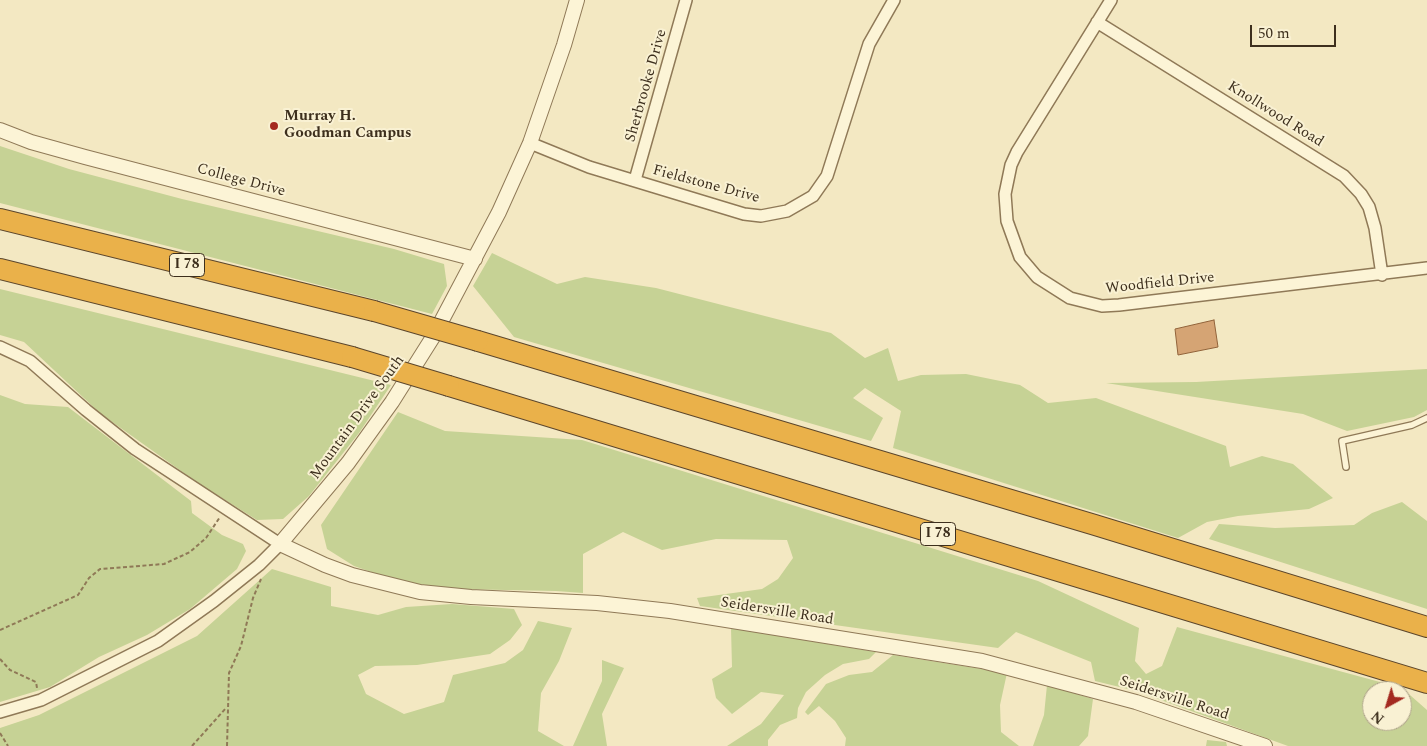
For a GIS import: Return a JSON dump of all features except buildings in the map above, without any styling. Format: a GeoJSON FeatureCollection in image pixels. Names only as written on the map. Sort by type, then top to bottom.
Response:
{"type":"FeatureCollection","features":[{"type":"Feature","properties":{"kind":"highway","name":"I 78"},"geometry":{"type":"LineString","coordinates":[[0,219],[374,311],[1096,525],[1427,627]]}},
{"type":"Feature","properties":{"kind":"highway","name":"I 78"},"geometry":{"type":"LineString","coordinates":[[0,270],[352,357],[1427,683]]}},
{"type":"Feature","properties":{"kind":"street","name":"Mountain Drive South"},"geometry":{"type":"LineString","coordinates":[[0,712],[41,700],[158,641],[214,601],[259,565],[280,544],[334,481],[392,402],[433,337],[499,212],[530,143],[578,0]]}},
{"type":"Feature","properties":{"kind":"street","name":"Sherbrooke Drive"},"geometry":{"type":"LineString","coordinates":[[635,180],[686,0]]}},
{"type":"Feature","properties":{"kind":"street","name":"Fieldstone Drive"},"geometry":{"type":"LineString","coordinates":[[530,143],[589,167],[736,211],[761,216],[787,211],[808,199],[820,188],[827,176],[869,44],[894,0]]}},
{"type":"Feature","properties":{"kind":"street","name":"Woodfield Drive"},"geometry":{"type":"LineString","coordinates":[[1111,0],[1017,152],[1007,181],[1005,208],[1010,234],[1020,256],[1037,277],[1070,298],[1102,306],[1382,275],[1427,268]]}},
{"type":"Feature","properties":{"kind":"street","name":"Knollwood Road"},"geometry":{"type":"LineString","coordinates":[[1097,22],[1344,176],[1358,189],[1369,207],[1375,228],[1382,275]]}},
{"type":"Feature","properties":{"kind":"street","name":"College Drive"},"geometry":{"type":"LineString","coordinates":[[0,130],[31,142],[85,157],[475,259]]}},
{"type":"Feature","properties":{"kind":"street"},"geometry":{"type":"LineString","coordinates":[[0,347],[30,361],[86,410],[136,449],[280,544]]}},
{"type":"Feature","properties":{"kind":"street","name":"Seidersville Road"},"geometry":{"type":"LineString","coordinates":[[280,544],[324,565],[420,592],[471,598],[597,603],[670,611],[982,661],[1136,702],[1265,746]]}},
{"type":"Feature","properties":{"kind":"lane"},"geometry":{"type":"LineString","coordinates":[[1346,467],[1342,441],[1412,425],[1427,418]]}},
{"type":"Feature","properties":{"kind":"path"},"geometry":{"type":"LineString","coordinates":[[0,630],[78,595],[89,578],[100,569],[164,564],[190,552],[206,538],[226,509]]}},
{"type":"Feature","properties":{"kind":"path"},"geometry":{"type":"LineString","coordinates":[[227,746],[226,708],[229,673],[241,646],[253,598],[263,575],[259,565]]}},
{"type":"Feature","properties":{"kind":"path"},"geometry":{"type":"LineString","coordinates":[[0,659],[10,670],[36,682],[41,700]]}},
{"type":"Feature","properties":{"kind":"path"},"geometry":{"type":"LineString","coordinates":[[192,746],[226,708]]}},
{"type":"Feature","properties":{"kind":"path"},"geometry":{"type":"LineString","coordinates":[[0,733],[8,746]]}},
{"type":"Feature","properties":{"kind":"green space"},"geometry":{"type":"Polygon","coordinates":[[[0,146],[69,169],[182,199],[394,249],[444,264],[447,286],[432,314],[0,203],[0,146]]]}},
{"type":"Feature","properties":{"kind":"green space"},"geometry":{"type":"Polygon","coordinates":[[[492,253],[557,284],[585,277],[656,288],[831,333],[865,358],[888,348],[898,381],[921,375],[966,374],[1020,385],[1048,403],[1096,398],[1226,446],[1230,467],[1262,456],[1293,464],[1333,498],[1309,509],[1238,516],[1207,522],[1178,538],[893,448],[901,411],[865,388],[853,398],[883,418],[871,441],[514,337],[473,286],[492,253]]]}},
{"type":"Feature","properties":{"kind":"green space"},"geometry":{"type":"Polygon","coordinates":[[[0,289],[391,385],[359,433],[309,496],[283,519],[257,520],[198,483],[101,414],[24,342],[0,335],[0,289]]]}},
{"type":"Feature","properties":{"kind":"green space"},"geometry":{"type":"Polygon","coordinates":[[[1427,369],[1427,410],[1414,417],[1347,431],[1303,414],[1106,383],[1196,382],[1427,369]]]}},
{"type":"Feature","properties":{"kind":"green space"},"geometry":{"type":"Polygon","coordinates":[[[0,395],[25,404],[68,407],[191,501],[192,513],[222,535],[243,544],[246,551],[237,569],[190,609],[147,635],[99,657],[50,687],[0,702],[0,395]]]}},
{"type":"Feature","properties":{"kind":"green space"},"geometry":{"type":"Polygon","coordinates":[[[398,412],[445,431],[582,440],[1038,581],[1139,628],[1135,661],[1146,674],[1162,666],[1177,627],[1376,681],[1362,681],[1362,731],[1412,731],[1412,697],[1427,710],[1427,746],[1288,746],[1136,691],[1095,681],[1091,662],[1016,632],[998,648],[700,606],[697,598],[762,589],[778,579],[793,558],[787,540],[716,539],[662,550],[623,532],[583,554],[583,593],[455,589],[397,581],[354,566],[327,549],[321,525],[398,412]]]}},
{"type":"Feature","properties":{"kind":"green space"},"geometry":{"type":"Polygon","coordinates":[[[1402,502],[1427,521],[1427,609],[1209,539],[1219,524],[1275,528],[1354,525],[1372,513],[1402,502]]]}},
{"type":"Feature","properties":{"kind":"green space"},"geometry":{"type":"Polygon","coordinates":[[[272,569],[331,587],[331,606],[378,615],[406,607],[452,604],[514,609],[522,625],[510,640],[490,654],[417,665],[375,666],[358,675],[366,694],[404,714],[444,702],[453,675],[505,663],[523,650],[538,621],[572,628],[559,661],[541,693],[538,731],[564,746],[0,746],[0,728],[39,715],[197,636],[272,569]]]}},
{"type":"Feature","properties":{"kind":"green space"},"geometry":{"type":"Polygon","coordinates":[[[731,628],[876,652],[869,659],[843,664],[825,675],[806,692],[798,708],[797,718],[780,725],[768,740],[768,746],[727,746],[761,724],[784,695],[761,692],[732,714],[716,698],[712,679],[732,667],[731,628]]]}},
{"type":"Feature","properties":{"kind":"green space"},"geometry":{"type":"Polygon","coordinates":[[[893,655],[1007,673],[1000,705],[1001,732],[1019,746],[845,746],[846,738],[835,721],[819,706],[808,715],[805,712],[826,684],[849,675],[872,672],[893,655]]]}},
{"type":"Feature","properties":{"kind":"green space"},"geometry":{"type":"Polygon","coordinates":[[[602,660],[624,668],[602,714],[607,746],[573,746],[602,681],[602,660]]]}},
{"type":"Feature","properties":{"kind":"green space"},"geometry":{"type":"Polygon","coordinates":[[[1047,685],[1093,699],[1088,736],[1079,746],[1033,746],[1044,715],[1047,685]]]}},
{"type":"Feature","properties":{"kind":"green space"},"geometry":{"type":"Polygon","coordinates":[[[1207,740],[1226,742],[1227,746],[1206,746],[1207,740]]]}},
{"type":"Feature","properties":{"kind":"place","name":"Murray H. Goodman Campus"},"geometry":{"type":"Point","coordinates":[274,126]}}]}
